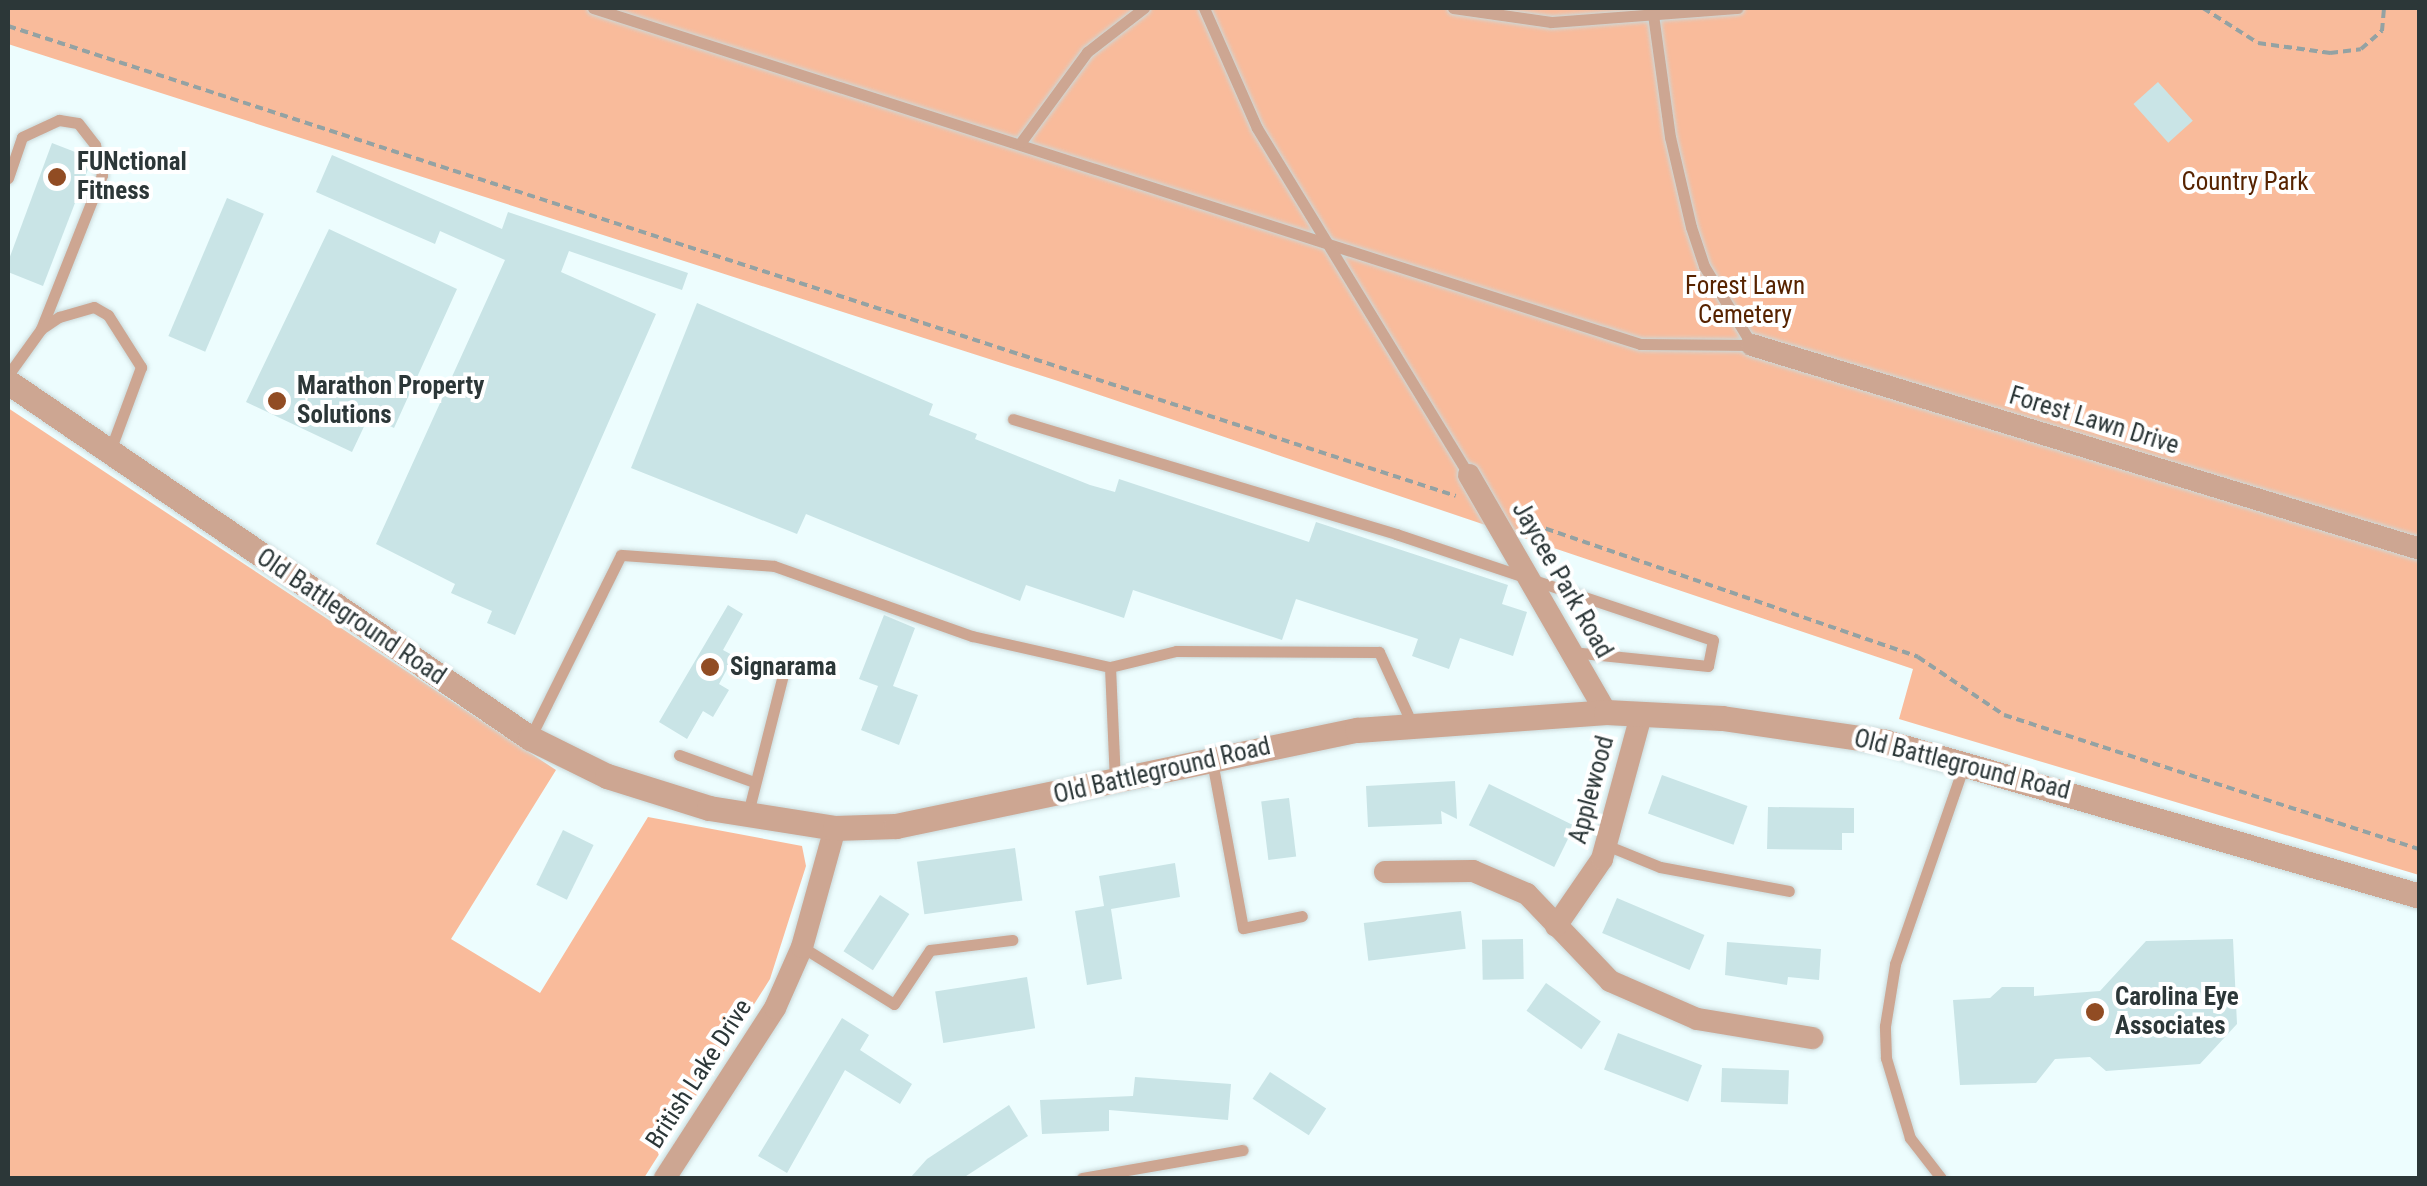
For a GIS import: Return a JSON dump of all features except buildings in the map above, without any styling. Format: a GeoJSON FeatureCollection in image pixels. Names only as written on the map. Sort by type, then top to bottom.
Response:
{"type":"FeatureCollection","features":[{"type":"Feature","properties":{"kind":"street","name":"Forest Lawn Drive"},"geometry":{"type":"LineString","coordinates":[[1752,344],[2420,550]]}},
{"type":"Feature","properties":{"kind":"street","name":"Old Battleground Road"},"geometry":{"type":"LineString","coordinates":[[8,378],[110,452],[530,738],[606,776],[748,814],[836,828],[998,809],[1212,757],[1412,724],[1606,712],[1869,739],[1965,762],[2420,896]]}},
{"type":"Feature","properties":{"kind":"street","name":"Jaycee Park Road"},"geometry":{"type":"LineString","coordinates":[[1469,476],[1606,712]]}},
{"type":"Feature","properties":{"kind":"street","name":"Applewood"},"geometry":{"type":"LineString","coordinates":[[1556,926],[1606,844],[1640,714]]}},
{"type":"Feature","properties":{"kind":"street","name":"British Lake Drive"},"geometry":{"type":"LineString","coordinates":[[665,1178],[747,1058],[802,947],[836,828]]}},
{"type":"Feature","properties":{"kind":"street"},"geometry":{"type":"LineString","coordinates":[[1385,872],[1473,871],[1527,894],[1610,981],[1697,1019],[1812,1038]]}},
{"type":"Feature","properties":{"kind":"lane"},"geometry":{"type":"LineString","coordinates":[[593,8],[1021,142],[1640,344],[1752,344]]}},
{"type":"Feature","properties":{"kind":"lane"},"geometry":{"type":"LineString","coordinates":[[1021,142],[1086,52],[1144,8]]}},
{"type":"Feature","properties":{"kind":"lane"},"geometry":{"type":"LineString","coordinates":[[1204,8],[1257,128],[1469,476]]}},
{"type":"Feature","properties":{"kind":"lane"},"geometry":{"type":"LineString","coordinates":[[1454,8],[1551,22],[1737,8]]}},
{"type":"Feature","properties":{"kind":"lane"},"geometry":{"type":"LineString","coordinates":[[1653,13],[1691,226],[1704,266],[1752,344]]}},
{"type":"Feature","properties":{"kind":"lane"},"geometry":{"type":"LineString","coordinates":[[8,178],[22,138],[40,127],[78,123],[95,145],[102,174],[41,329],[8,378]]}},
{"type":"Feature","properties":{"kind":"lane"},"geometry":{"type":"LineString","coordinates":[[41,329],[94,307],[116,324],[142,367],[110,452]]}},
{"type":"Feature","properties":{"kind":"lane"},"geometry":{"type":"LineString","coordinates":[[1013,419],[1530,577],[1713,640],[1708,666],[1572,652]]}},
{"type":"Feature","properties":{"kind":"lane"},"geometry":{"type":"LineString","coordinates":[[530,738],[621,555],[774,566],[972,636],[1110,667],[1176,651],[1379,652],[1412,724]]}},
{"type":"Feature","properties":{"kind":"lane"},"geometry":{"type":"LineString","coordinates":[[748,814],[785,667]]}},
{"type":"Feature","properties":{"kind":"lane"},"geometry":{"type":"LineString","coordinates":[[1110,667],[1115,781]]}},
{"type":"Feature","properties":{"kind":"lane"},"geometry":{"type":"LineString","coordinates":[[679,755],[754,782]]}},
{"type":"Feature","properties":{"kind":"lane"},"geometry":{"type":"LineString","coordinates":[[1212,757],[1243,928],[1302,916]]}},
{"type":"Feature","properties":{"kind":"lane"},"geometry":{"type":"LineString","coordinates":[[1941,1178],[1910,1138],[1886,1058],[1884,1026],[1895,964],[1965,762]]}},
{"type":"Feature","properties":{"kind":"lane"},"geometry":{"type":"LineString","coordinates":[[1606,844],[1660,867],[1789,891]]}},
{"type":"Feature","properties":{"kind":"lane"},"geometry":{"type":"LineString","coordinates":[[802,947],[894,1004],[930,950],[1012,940]]}},
{"type":"Feature","properties":{"kind":"lane"},"geometry":{"type":"LineString","coordinates":[[1082,1178],[1244,1150]]}},
{"type":"Feature","properties":{"kind":"path"},"geometry":{"type":"LineString","coordinates":[[2204,8],[2258,43],[2330,53],[2361,48],[2382,31],[2384,8]]}},
{"type":"Feature","properties":{"kind":"path"},"geometry":{"type":"LineString","coordinates":[[8,26],[1490,510],[1918,657],[2004,715],[2420,849]]}},
{"type":"Feature","properties":{"kind":"green space","name":"Forest Lawn Cemetery"},"geometry":{"type":"Polygon","coordinates":[[[8,8],[2419,8],[2419,875],[1899,719],[1913,669],[1058,381],[8,44],[8,8]]]}},
{"type":"Feature","properties":{"kind":"green space"},"geometry":{"type":"Polygon","coordinates":[[[8,408],[556,770],[451,939],[540,993],[648,817],[802,846],[806,866],[770,979],[644,1178],[8,1178],[8,408]]]}},
{"type":"Feature","properties":{"kind":"place","name":"FUNctional Fitness"},"geometry":{"type":"Point","coordinates":[57,177]}},
{"type":"Feature","properties":{"kind":"place","name":"Marathon Property Solutions"},"geometry":{"type":"Point","coordinates":[277,401]}},
{"type":"Feature","properties":{"kind":"place","name":"Signarama"},"geometry":{"type":"Point","coordinates":[710,667]}},
{"type":"Feature","properties":{"kind":"place","name":"Carolina Eye Associates"},"geometry":{"type":"Point","coordinates":[2095,1012]}},
{"type":"Feature","properties":{"kind":"park label","name":"Country Park"},"geometry":{"type":"Point","coordinates":[2245,182]}}]}
